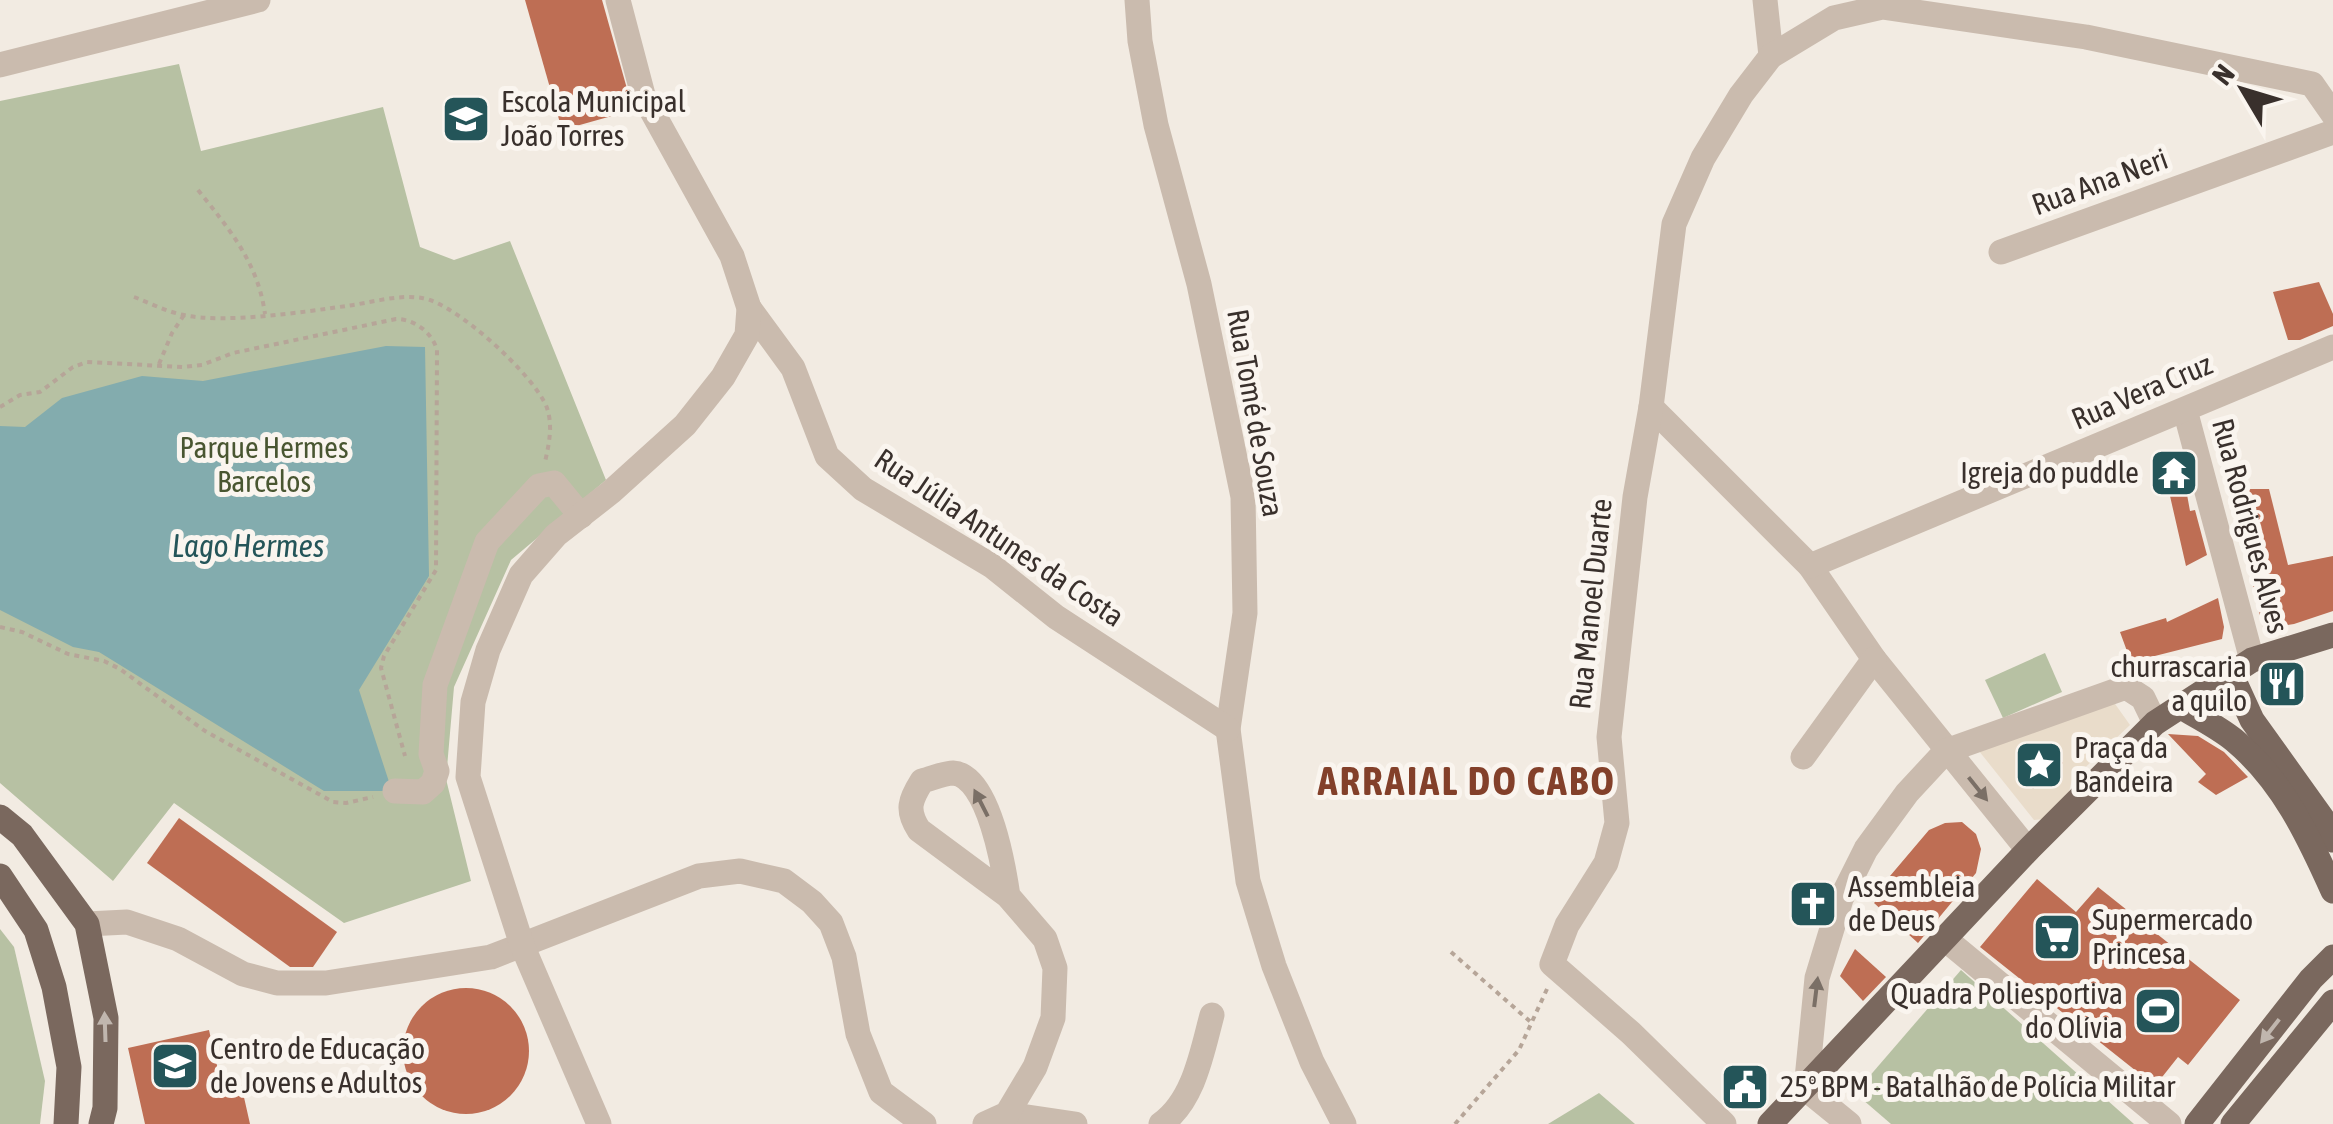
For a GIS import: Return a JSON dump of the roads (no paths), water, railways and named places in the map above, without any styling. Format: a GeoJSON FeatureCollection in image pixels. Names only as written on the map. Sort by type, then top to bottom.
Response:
{"type":"FeatureCollection","features":[{"type":"Feature","properties":{"kind":"main road"},"geometry":{"type":"LineString","coordinates":[[1770,1124],[2028,850],[2154,723],[2242,667],[2333,635]]}},
{"type":"Feature","properties":{"kind":"main road","name":"Rua Rodrigues Alves"},"geometry":{"type":"LineString","coordinates":[[2242,667],[2252,720],[2324,828],[2333,890]]}},
{"type":"Feature","properties":{"kind":"main road","name":"Rua Rodrigues Alves"},"geometry":{"type":"LineString","coordinates":[[2180,707],[2232,738],[2324,828]]}},
{"type":"Feature","properties":{"kind":"main road"},"geometry":{"type":"LineString","coordinates":[[2232,738],[2252,720]]}},
{"type":"Feature","properties":{"kind":"main road"},"geometry":{"type":"LineString","coordinates":[[0,817],[22,835],[87,924],[106,1018],[105,1108],[101,1124]]}},
{"type":"Feature","properties":{"kind":"main road"},"geometry":{"type":"LineString","coordinates":[[0,876],[36,930],[54,986],[69,1067],[66,1124]]}},
{"type":"Feature","properties":{"kind":"main road"},"geometry":{"type":"LineString","coordinates":[[2197,1124],[2311,979],[2333,957]]}},
{"type":"Feature","properties":{"kind":"main road"},"geometry":{"type":"LineString","coordinates":[[2233,1124],[2333,1002]]}},
{"type":"Feature","properties":{"kind":"street"},"geometry":{"type":"LineString","coordinates":[[0,65],[258,0]]}},
{"type":"Feature","properties":{"kind":"street","name":"Rua Júlia Antunes da Costa"},"geometry":{"type":"LineString","coordinates":[[618,0],[642,94],[732,256],[749,308],[794,368],[827,456],[864,488],[992,566],[1056,617],[1228,729]]}},
{"type":"Feature","properties":{"kind":"street","name":"Rua Tomé de Souza"},"geometry":{"type":"LineString","coordinates":[[1137,0],[1140,41],[1156,125],[1198,284],[1243,498],[1245,613],[1228,729],[1248,881],[1280,982],[1312,1062],[1344,1124]]}},
{"type":"Feature","properties":{"kind":"street"},"geometry":{"type":"LineString","coordinates":[[1765,0],[1771,56]]}},
{"type":"Feature","properties":{"kind":"street","name":"Rua Manoel Duarte"},"geometry":{"type":"LineString","coordinates":[[1724,1124],[1632,1033],[1552,964],[1567,925],[1606,864],[1617,823],[1609,736],[1634,498],[1651,406],[1674,224],[1703,158],[1741,95],[1771,56],[1834,18],[1882,6],[2086,37],[2322,84],[2333,114]]}},
{"type":"Feature","properties":{"kind":"street","name":"Rua Ana Neri"},"geometry":{"type":"LineString","coordinates":[[2002,252],[2333,132]]}},
{"type":"Feature","properties":{"kind":"street"},"geometry":{"type":"LineString","coordinates":[[599,1124],[522,946],[468,777],[472,702],[488,650],[521,575],[556,535],[686,426],[746,335],[749,308]]}},
{"type":"Feature","properties":{"kind":"street","name":"Rua Vera Cruz"},"geometry":{"type":"LineString","coordinates":[[1810,566],[2333,347]]}},
{"type":"Feature","properties":{"kind":"street"},"geometry":{"type":"LineString","coordinates":[[1651,406],[1810,566],[1874,658],[2028,850]]}},
{"type":"Feature","properties":{"kind":"street","name":"Rua Rodrigues Alves"},"geometry":{"type":"LineString","coordinates":[[2184,410],[2242,667]]}},
{"type":"Feature","properties":{"kind":"street"},"geometry":{"type":"LineString","coordinates":[[395,791],[422,792],[433,783],[437,771],[432,754],[435,685],[487,542],[539,486],[554,483],[580,516]]}},
{"type":"Feature","properties":{"kind":"street"},"geometry":{"type":"LineString","coordinates":[[1803,757],[1874,658]]}},
{"type":"Feature","properties":{"kind":"street"},"geometry":{"type":"LineString","coordinates":[[1850,1124],[1806,1089],[1817,978],[1841,899],[1866,849],[1888,818],[1946,751],[2126,687],[2143,698],[2154,723]]}},
{"type":"Feature","properties":{"kind":"street"},"geometry":{"type":"LineString","coordinates":[[996,1119],[1035,1067],[1053,1018],[1054,968],[1045,939],[1008,896],[920,830],[910,816],[910,801],[922,781],[954,773],[966,779],[982,798],[1002,853],[1008,896]]}},
{"type":"Feature","properties":{"kind":"street"},"geometry":{"type":"LineString","coordinates":[[87,924],[127,922],[178,939],[243,974],[277,982],[326,983],[491,957],[699,876],[740,871],[784,881],[831,923],[844,956],[858,1034],[881,1092],[924,1124]]}},
{"type":"Feature","properties":{"kind":"street"},"geometry":{"type":"LineString","coordinates":[[1945,939],[2169,1124]]}},
{"type":"Feature","properties":{"kind":"street"},"geometry":{"type":"LineString","coordinates":[[1161,1124],[1176,1114],[1198,1067],[1212,1015]]}},
{"type":"Feature","properties":{"kind":"street"},"geometry":{"type":"LineString","coordinates":[[996,1119],[1075,1124]]}},
{"type":"Feature","properties":{"kind":"water","name":"Lago Hermes"},"geometry":{"type":"Polygon","coordinates":[[[386,346],[425,347],[429,576],[359,690],[392,791],[324,791],[99,652],[73,647],[0,610],[0,426],[25,427],[62,398],[142,376],[203,381],[386,346]]]}},
{"type":"Feature","properties":{"kind":"place","name":"Escola Municipal João Torres"},"geometry":{"type":"Point","coordinates":[466,119]}},
{"type":"Feature","properties":{"kind":"place","name":"Igreja do puddle"},"geometry":{"type":"Point","coordinates":[2174,473]}},
{"type":"Feature","properties":{"kind":"place","name":"churrascaria a quilo"},"geometry":{"type":"Point","coordinates":[2282,684]}},
{"type":"Feature","properties":{"kind":"place","name":"Praça da Bandeira"},"geometry":{"type":"Point","coordinates":[2039,765]}},
{"type":"Feature","properties":{"kind":"place","name":"Assembleia de Deus"},"geometry":{"type":"Point","coordinates":[1813,904]}},
{"type":"Feature","properties":{"kind":"place","name":"Supermercado Princesa"},"geometry":{"type":"Point","coordinates":[2057,937]}},
{"type":"Feature","properties":{"kind":"place","name":"Quadra Poliesportiva do Olívia"},"geometry":{"type":"Point","coordinates":[2158,1011]}},
{"type":"Feature","properties":{"kind":"place","name":"Centro de Educação de Jovens e Adultos"},"geometry":{"type":"Point","coordinates":[175,1066]}},
{"type":"Feature","properties":{"kind":"place","name":"25º BPM - Batalhão de Polícia Militar"},"geometry":{"type":"Point","coordinates":[1745,1087]}},
{"type":"Feature","properties":{"kind":"district","name":"ARRAIAL DO CABO"},"geometry":{"type":"Point","coordinates":[1467,781]}},
{"type":"Feature","properties":{"kind":"park label","name":"Parque Hermes Barcelos"},"geometry":{"type":"Point","coordinates":[264,465]}}]}
